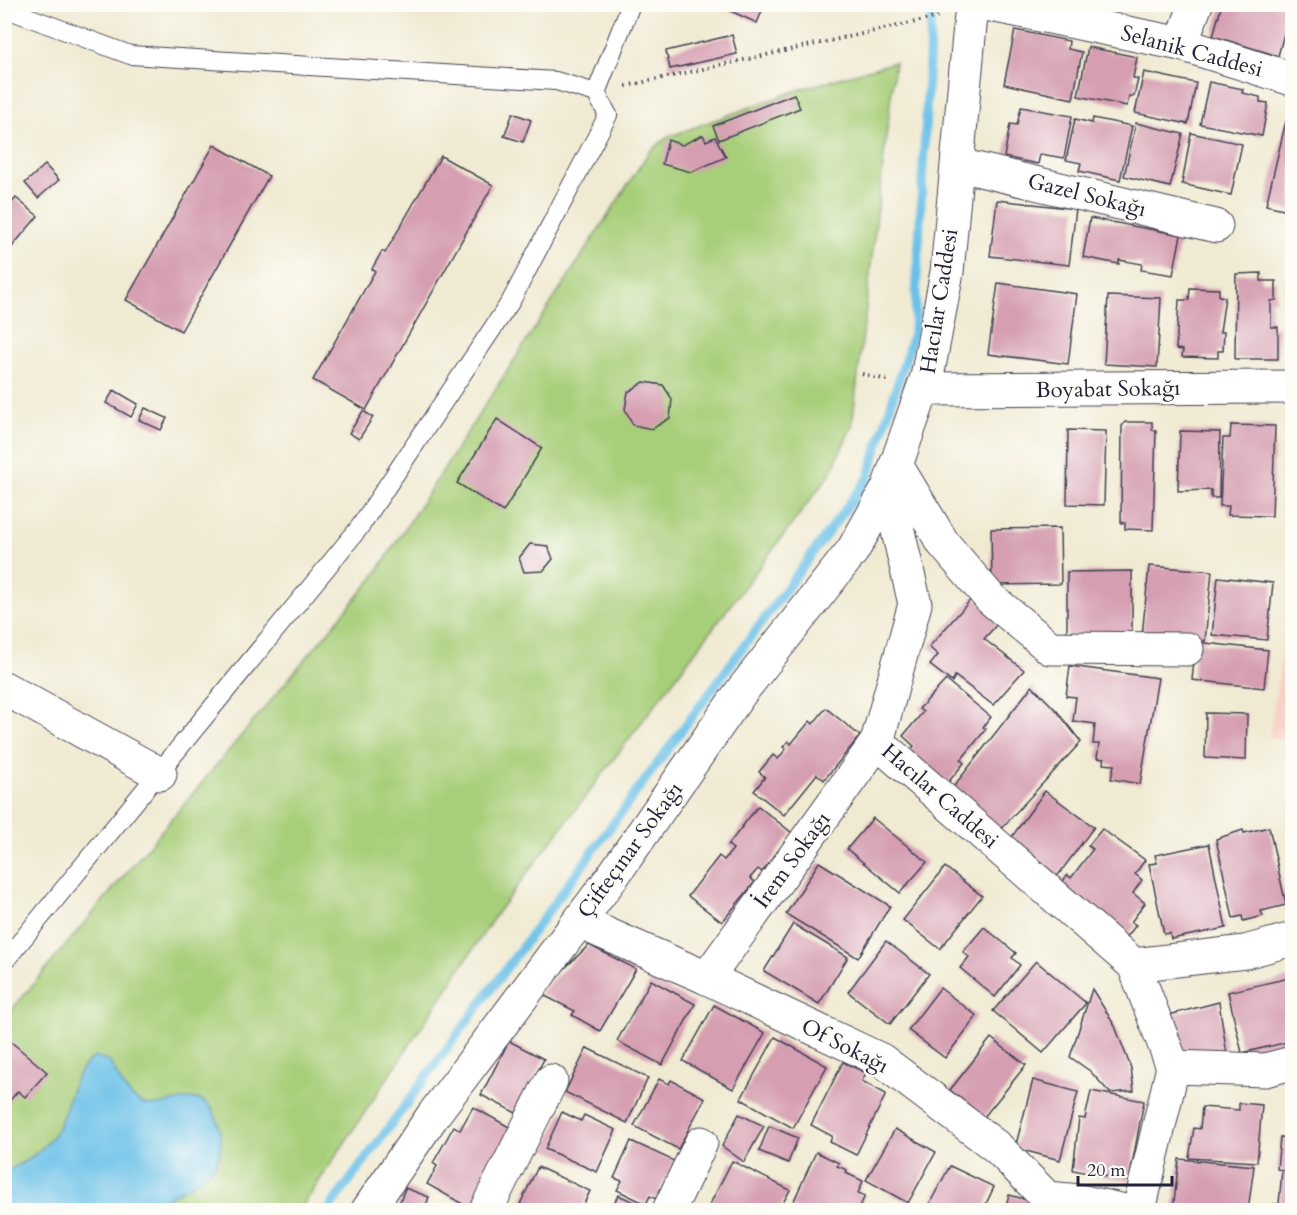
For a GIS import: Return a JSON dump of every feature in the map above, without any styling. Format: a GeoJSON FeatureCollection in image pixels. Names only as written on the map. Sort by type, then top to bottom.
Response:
{"type":"FeatureCollection","features":[{"type":"Feature","properties":{"kind":"street","name":"Selanik Caddesi"},"geometry":{"type":"LineString","coordinates":[[986,4],[1181,44],[1293,79]]}},
{"type":"Feature","properties":{"kind":"street"},"geometry":{"type":"LineString","coordinates":[[1181,44],[1196,4]]}},
{"type":"Feature","properties":{"kind":"street","name":"Hacılar Caddesi"},"geometry":{"type":"LineString","coordinates":[[958,10],[959,165],[947,272],[924,389],[892,476],[915,604],[877,742],[1134,965],[1173,1067]]}},
{"type":"Feature","properties":{"kind":"street","name":"Gazel Sokağı"},"geometry":{"type":"LineString","coordinates":[[959,165],[1216,226]]}},
{"type":"Feature","properties":{"kind":"street","name":"Boyabat Sokağı"},"geometry":{"type":"LineString","coordinates":[[924,389],[1293,387]]}},
{"type":"Feature","properties":{"kind":"street"},"geometry":{"type":"LineString","coordinates":[[892,476],[943,543],[990,598],[1050,648],[1187,649]]}},
{"type":"Feature","properties":{"kind":"street","name":"Çifteçınar Sokağı"},"geometry":{"type":"LineString","coordinates":[[368,1210],[434,1114],[579,922],[741,692],[853,549],[892,476]]}},
{"type":"Feature","properties":{"kind":"street"},"geometry":{"type":"LineString","coordinates":[[4,688],[160,774]]}},
{"type":"Feature","properties":{"kind":"street","name":"İrem Sokağı"},"geometry":{"type":"LineString","coordinates":[[707,978],[877,742]]}},
{"type":"Feature","properties":{"kind":"street","name":"Of Sokağı"},"geometry":{"type":"LineString","coordinates":[[579,922],[707,978],[881,1060],[998,1148],[1047,1198],[1080,1201],[1121,1210]]}},
{"type":"Feature","properties":{"kind":"street"},"geometry":{"type":"LineString","coordinates":[[1134,965],[1245,952],[1293,939]]}},
{"type":"Feature","properties":{"kind":"street"},"geometry":{"type":"LineString","coordinates":[[1139,1210],[1173,1067],[1265,1070],[1293,1063]]}},
{"type":"Feature","properties":{"kind":"street"},"geometry":{"type":"LineString","coordinates":[[486,1210],[550,1081]]}},
{"type":"Feature","properties":{"kind":"street"},"geometry":{"type":"LineString","coordinates":[[669,1210],[701,1143]]}},
{"type":"Feature","properties":{"kind":"lane"},"geometry":{"type":"LineString","coordinates":[[596,93],[631,4]]}},
{"type":"Feature","properties":{"kind":"lane"},"geometry":{"type":"LineString","coordinates":[[4,8],[130,55],[556,81],[596,93],[608,115],[511,301],[359,528],[4,962]]}},
{"type":"Feature","properties":{"kind":"path"},"geometry":{"type":"LineString","coordinates":[[596,93],[893,27],[958,10]]}},
{"type":"Feature","properties":{"kind":"shaded area"},"geometry":{"type":"Polygon","coordinates":[[[1292,584],[1292,740],[1269,738],[1292,584]]]}},
{"type":"Feature","properties":{"kind":"green space"},"geometry":{"type":"Polygon","coordinates":[[[895,62],[852,426],[830,474],[497,913],[300,1210],[5,1210],[5,1018],[373,578],[649,152],[668,137],[795,91],[895,62]]]}},
{"type":"Feature","properties":{"kind":"water"},"geometry":{"type":"Polygon","coordinates":[[[95,1057],[110,1062],[126,1090],[140,1102],[156,1105],[196,1099],[210,1106],[218,1122],[221,1141],[215,1165],[201,1178],[159,1203],[152,1210],[5,1210],[5,1171],[34,1155],[51,1138],[61,1122],[75,1080],[80,1071],[95,1057]]]}},
{"type":"Feature","properties":{"kind":"building"},"geometry":{"type":"Polygon","coordinates":[[[715,4],[765,4],[757,23],[715,4]]]}},
{"type":"Feature","properties":{"kind":"building"},"geometry":{"type":"Polygon","coordinates":[[[1222,4],[1292,4],[1278,56],[1213,36],[1222,4]]]}},
{"type":"Feature","properties":{"kind":"building"},"geometry":{"type":"Polygon","coordinates":[[[1015,30],[1069,41],[1068,49],[1082,52],[1073,99],[1004,84],[1015,30]]]}},
{"type":"Feature","properties":{"kind":"building"},"geometry":{"type":"Polygon","coordinates":[[[732,35],[737,54],[670,69],[666,51],[732,35]]]}},
{"type":"Feature","properties":{"kind":"building"},"geometry":{"type":"Polygon","coordinates":[[[1088,47],[1137,57],[1133,78],[1138,79],[1134,96],[1129,96],[1127,106],[1078,96],[1088,47]]]}},
{"type":"Feature","properties":{"kind":"building"},"geometry":{"type":"Polygon","coordinates":[[[1144,72],[1196,83],[1188,124],[1135,113],[1144,72]]]}},
{"type":"Feature","properties":{"kind":"building"},"geometry":{"type":"Polygon","coordinates":[[[1209,82],[1243,89],[1242,93],[1260,97],[1260,102],[1268,103],[1262,136],[1200,124],[1209,82]]]}},
{"type":"Feature","properties":{"kind":"building"},"geometry":{"type":"Polygon","coordinates":[[[794,94],[800,108],[719,140],[713,126],[794,94]]]}},
{"type":"Feature","properties":{"kind":"building"},"geometry":{"type":"Polygon","coordinates":[[[1021,107],[1072,116],[1064,158],[1040,154],[1038,164],[1004,157],[1010,124],[1017,125],[1021,107]]]}},
{"type":"Feature","properties":{"kind":"building"},"geometry":{"type":"Polygon","coordinates":[[[513,113],[531,120],[523,142],[504,136],[513,113]]]}},
{"type":"Feature","properties":{"kind":"building"},"geometry":{"type":"Polygon","coordinates":[[[1093,118],[1132,126],[1120,180],[1079,171],[1081,163],[1066,160],[1075,119],[1092,123],[1093,118]]]}},
{"type":"Feature","properties":{"kind":"building"},"geometry":{"type":"Polygon","coordinates":[[[1286,121],[1292,123],[1292,211],[1266,205],[1286,121]]]}},
{"type":"Feature","properties":{"kind":"building"},"geometry":{"type":"Polygon","coordinates":[[[1136,123],[1183,134],[1170,187],[1124,176],[1136,123]]]}},
{"type":"Feature","properties":{"kind":"building"},"geometry":{"type":"Polygon","coordinates":[[[1191,133],[1242,144],[1231,195],[1182,184],[1191,133]]]}},
{"type":"Feature","properties":{"kind":"building"},"geometry":{"type":"Polygon","coordinates":[[[703,135],[706,141],[715,137],[726,157],[691,172],[662,164],[668,140],[682,145],[703,135]]]}},
{"type":"Feature","properties":{"kind":"building"},"geometry":{"type":"Polygon","coordinates":[[[214,145],[269,176],[181,331],[126,300],[214,145]]]}},
{"type":"Feature","properties":{"kind":"building"},"geometry":{"type":"Polygon","coordinates":[[[441,156],[493,185],[366,410],[313,380],[375,271],[372,269],[382,251],[385,253],[441,156]]]}},
{"type":"Feature","properties":{"kind":"building"},"geometry":{"type":"Polygon","coordinates":[[[45,165],[59,180],[38,198],[25,183],[45,165]]]}},
{"type":"Feature","properties":{"kind":"building"},"geometry":{"type":"Polygon","coordinates":[[[16,198],[38,216],[4,256],[4,212],[16,198]]]}},
{"type":"Feature","properties":{"kind":"building"},"geometry":{"type":"Polygon","coordinates":[[[997,200],[1076,209],[1069,265],[990,256],[997,200]]]}},
{"type":"Feature","properties":{"kind":"building"},"geometry":{"type":"Polygon","coordinates":[[[1090,218],[1181,235],[1173,275],[1141,270],[1142,264],[1119,260],[1119,264],[1083,257],[1090,218]]]}},
{"type":"Feature","properties":{"kind":"building"},"geometry":{"type":"Polygon","coordinates":[[[1261,273],[1261,281],[1276,281],[1276,300],[1271,301],[1271,327],[1278,327],[1278,359],[1235,359],[1236,274],[1261,273]]]}},
{"type":"Feature","properties":{"kind":"building"},"geometry":{"type":"Polygon","coordinates":[[[998,283],[1077,294],[1068,364],[988,354],[998,283]]]}},
{"type":"Feature","properties":{"kind":"building"},"geometry":{"type":"Polygon","coordinates":[[[1190,288],[1219,289],[1219,296],[1225,297],[1220,332],[1224,332],[1223,351],[1218,351],[1218,358],[1182,357],[1183,350],[1176,349],[1179,300],[1189,300],[1190,288]]]}},
{"type":"Feature","properties":{"kind":"building"},"geometry":{"type":"Polygon","coordinates":[[[1108,296],[1161,298],[1157,367],[1104,364],[1108,296]]]}},
{"type":"Feature","properties":{"kind":"building"},"geometry":{"type":"Polygon","coordinates":[[[644,382],[663,385],[672,399],[670,418],[652,429],[633,425],[625,409],[628,392],[644,382]]]}},
{"type":"Feature","properties":{"kind":"building"},"geometry":{"type":"Polygon","coordinates":[[[114,390],[138,404],[131,417],[106,403],[114,390]]]}},
{"type":"Feature","properties":{"kind":"building"},"geometry":{"type":"Polygon","coordinates":[[[145,408],[167,418],[161,430],[139,420],[145,408]]]}},
{"type":"Feature","properties":{"kind":"building"},"geometry":{"type":"Polygon","coordinates":[[[363,411],[373,417],[359,439],[349,433],[363,411]]]}},
{"type":"Feature","properties":{"kind":"building"},"geometry":{"type":"Polygon","coordinates":[[[497,419],[542,448],[503,512],[457,483],[497,419]]]}},
{"type":"Feature","properties":{"kind":"building"},"geometry":{"type":"Polygon","coordinates":[[[1125,422],[1152,422],[1152,430],[1156,430],[1153,530],[1125,529],[1125,523],[1121,523],[1122,426],[1125,422]]]}},
{"type":"Feature","properties":{"kind":"building"},"geometry":{"type":"Polygon","coordinates":[[[1231,425],[1275,426],[1272,516],[1228,515],[1229,506],[1220,506],[1223,438],[1230,438],[1231,425]]]}},
{"type":"Feature","properties":{"kind":"building"},"geometry":{"type":"Polygon","coordinates":[[[1068,430],[1106,431],[1104,505],[1067,504],[1068,430]]]}},
{"type":"Feature","properties":{"kind":"building"},"geometry":{"type":"Polygon","coordinates":[[[1180,431],[1220,432],[1219,498],[1211,498],[1211,490],[1178,491],[1180,431]]]}},
{"type":"Feature","properties":{"kind":"building"},"geometry":{"type":"Polygon","coordinates":[[[1060,528],[1061,584],[992,585],[991,529],[1060,528]]]}},
{"type":"Feature","properties":{"kind":"building"},"geometry":{"type":"Polygon","coordinates":[[[530,544],[548,546],[553,559],[543,571],[524,572],[519,558],[530,544]]]}},
{"type":"Feature","properties":{"kind":"building"},"geometry":{"type":"Polygon","coordinates":[[[1149,566],[1212,571],[1205,641],[1142,636],[1149,566]]]}},
{"type":"Feature","properties":{"kind":"building"},"geometry":{"type":"Polygon","coordinates":[[[1132,571],[1132,642],[1067,642],[1067,572],[1132,571]]]}},
{"type":"Feature","properties":{"kind":"building"},"geometry":{"type":"Polygon","coordinates":[[[1218,577],[1273,583],[1267,640],[1212,635],[1218,577]]]}},
{"type":"Feature","properties":{"kind":"building"},"geometry":{"type":"Polygon","coordinates":[[[974,596],[999,622],[984,639],[1024,670],[993,705],[955,676],[952,682],[930,665],[938,655],[929,647],[974,596]]]}},
{"type":"Feature","properties":{"kind":"building"},"geometry":{"type":"Polygon","coordinates":[[[1196,642],[1268,650],[1264,688],[1192,680],[1196,642]]]}},
{"type":"Feature","properties":{"kind":"building"},"geometry":{"type":"Polygon","coordinates":[[[1070,666],[1158,678],[1140,784],[1111,779],[1114,765],[1103,764],[1104,759],[1097,758],[1099,744],[1093,744],[1095,724],[1073,721],[1076,697],[1066,696],[1070,666]]]}},
{"type":"Feature","properties":{"kind":"building"},"geometry":{"type":"Polygon","coordinates":[[[946,680],[991,717],[983,727],[986,729],[961,760],[964,763],[946,785],[908,753],[914,746],[903,736],[923,712],[919,709],[946,680]]]}},
{"type":"Feature","properties":{"kind":"building"},"geometry":{"type":"Polygon","coordinates":[[[1032,686],[1057,711],[1081,742],[997,833],[947,795],[1032,686]]]}},
{"type":"Feature","properties":{"kind":"building"},"geometry":{"type":"Polygon","coordinates":[[[826,708],[860,736],[824,780],[817,774],[784,815],[754,791],[765,777],[759,772],[773,755],[778,759],[786,749],[783,747],[788,741],[791,744],[810,721],[813,724],[826,708]]]}},
{"type":"Feature","properties":{"kind":"building"},"geometry":{"type":"Polygon","coordinates":[[[1206,713],[1247,714],[1246,760],[1205,758],[1206,713]]]}},
{"type":"Feature","properties":{"kind":"building"},"geometry":{"type":"Polygon","coordinates":[[[4,776],[10,779],[4,791],[4,776]]]}},
{"type":"Feature","properties":{"kind":"building"},"geometry":{"type":"Polygon","coordinates":[[[1045,791],[1094,827],[1056,878],[1008,842],[1045,791]]]}},
{"type":"Feature","properties":{"kind":"building"},"geometry":{"type":"Polygon","coordinates":[[[758,806],[792,833],[762,872],[758,869],[750,878],[755,882],[722,922],[688,896],[719,856],[724,860],[733,849],[728,845],[758,806]]]}},
{"type":"Feature","properties":{"kind":"building"},"geometry":{"type":"Polygon","coordinates":[[[873,818],[927,862],[900,893],[847,849],[873,818]]]}},
{"type":"Feature","properties":{"kind":"building"},"geometry":{"type":"Polygon","coordinates":[[[1269,827],[1286,905],[1261,911],[1263,916],[1243,921],[1242,916],[1233,918],[1216,839],[1243,830],[1244,833],[1269,827]]]}},
{"type":"Feature","properties":{"kind":"building"},"geometry":{"type":"Polygon","coordinates":[[[1102,829],[1145,860],[1135,874],[1142,880],[1133,893],[1145,903],[1131,922],[1136,925],[1123,942],[1055,893],[1067,875],[1071,878],[1093,849],[1088,846],[1102,829]]]}},
{"type":"Feature","properties":{"kind":"building"},"geometry":{"type":"Polygon","coordinates":[[[1209,844],[1226,928],[1171,939],[1170,933],[1164,934],[1149,864],[1157,863],[1155,855],[1209,844]]]}},
{"type":"Feature","properties":{"kind":"building"},"geometry":{"type":"Polygon","coordinates":[[[819,862],[890,906],[858,958],[786,914],[819,862]]]}},
{"type":"Feature","properties":{"kind":"building"},"geometry":{"type":"Polygon","coordinates":[[[945,867],[982,896],[940,949],[903,920],[945,867]]]}},
{"type":"Feature","properties":{"kind":"building"},"geometry":{"type":"Polygon","coordinates":[[[793,924],[848,957],[819,1004],[764,971],[793,924]]]}},
{"type":"Feature","properties":{"kind":"building"},"geometry":{"type":"Polygon","coordinates":[[[984,927],[1016,953],[1012,958],[1020,965],[995,997],[960,968],[969,957],[963,952],[984,927]]]}},
{"type":"Feature","properties":{"kind":"building"},"geometry":{"type":"Polygon","coordinates":[[[886,941],[929,974],[890,1024],[848,992],[886,941]]]}},
{"type":"Feature","properties":{"kind":"building"},"geometry":{"type":"Polygon","coordinates":[[[589,945],[636,969],[600,1031],[572,1015],[575,1011],[539,993],[589,945]]]}},
{"type":"Feature","properties":{"kind":"building"},"geometry":{"type":"Polygon","coordinates":[[[1036,961],[1086,1003],[1043,1053],[993,1011],[1036,961]]]}},
{"type":"Feature","properties":{"kind":"building"},"geometry":{"type":"Polygon","coordinates":[[[1289,978],[1292,994],[1292,1041],[1242,1053],[1228,992],[1289,978]]]}},
{"type":"Feature","properties":{"kind":"building"},"geometry":{"type":"Polygon","coordinates":[[[651,980],[695,1004],[662,1065],[617,1041],[651,980]]]}},
{"type":"Feature","properties":{"kind":"building"},"geometry":{"type":"Polygon","coordinates":[[[940,988],[977,1016],[945,1058],[908,1030],[940,988]]]}},
{"type":"Feature","properties":{"kind":"building"},"geometry":{"type":"Polygon","coordinates":[[[1092,989],[1115,1026],[1131,1068],[1134,1091],[1110,1093],[1090,1071],[1070,1057],[1092,989]]]}},
{"type":"Feature","properties":{"kind":"building"},"geometry":{"type":"Polygon","coordinates":[[[1219,1002],[1227,1055],[1187,1064],[1161,1017],[1219,1002]]]}},
{"type":"Feature","properties":{"kind":"building"},"geometry":{"type":"Polygon","coordinates":[[[714,1005],[765,1033],[733,1089],[683,1061],[714,1005]]]}},
{"type":"Feature","properties":{"kind":"building"},"geometry":{"type":"Polygon","coordinates":[[[4,1036],[47,1072],[25,1097],[18,1091],[4,1107],[4,1036]]]}},
{"type":"Feature","properties":{"kind":"building"},"geometry":{"type":"Polygon","coordinates":[[[775,1037],[827,1066],[793,1128],[741,1099],[775,1037]]]}},
{"type":"Feature","properties":{"kind":"building"},"geometry":{"type":"Polygon","coordinates":[[[991,1038],[1026,1065],[984,1117],[950,1090],[991,1038]]]}},
{"type":"Feature","properties":{"kind":"building"},"geometry":{"type":"Polygon","coordinates":[[[509,1041],[544,1059],[516,1113],[481,1095],[509,1041]]]}},
{"type":"Feature","properties":{"kind":"building"},"geometry":{"type":"Polygon","coordinates":[[[587,1048],[648,1078],[627,1123],[565,1092],[587,1048]]]}},
{"type":"Feature","properties":{"kind":"building"},"geometry":{"type":"Polygon","coordinates":[[[843,1062],[866,1073],[862,1081],[886,1094],[856,1155],[830,1142],[832,1136],[811,1125],[843,1062]]]}},
{"type":"Feature","properties":{"kind":"building"},"geometry":{"type":"Polygon","coordinates":[[[659,1079],[669,1084],[671,1080],[705,1098],[678,1149],[634,1126],[659,1079]]]}},
{"type":"Feature","properties":{"kind":"building"},"geometry":{"type":"Polygon","coordinates":[[[1033,1080],[1078,1092],[1060,1160],[1015,1148],[1033,1080]]]}},
{"type":"Feature","properties":{"kind":"building"},"geometry":{"type":"Polygon","coordinates":[[[1091,1091],[1144,1101],[1129,1181],[1073,1170],[1079,1118],[1085,1119],[1091,1091]]]}},
{"type":"Feature","properties":{"kind":"building"},"geometry":{"type":"Polygon","coordinates":[[[1239,1103],[1262,1105],[1257,1162],[1189,1158],[1194,1128],[1200,1129],[1202,1107],[1239,1110],[1239,1103]]]}},
{"type":"Feature","properties":{"kind":"building"},"geometry":{"type":"Polygon","coordinates":[[[473,1107],[518,1132],[473,1210],[427,1184],[437,1166],[433,1163],[454,1126],[460,1130],[473,1107]]]}},
{"type":"Feature","properties":{"kind":"building"},"geometry":{"type":"Polygon","coordinates":[[[562,1112],[581,1121],[584,1115],[616,1130],[597,1172],[545,1149],[562,1112]]]}},
{"type":"Feature","properties":{"kind":"building"},"geometry":{"type":"Polygon","coordinates":[[[739,1114],[764,1126],[744,1162],[722,1146],[739,1114]]]}},
{"type":"Feature","properties":{"kind":"building"},"geometry":{"type":"Polygon","coordinates":[[[769,1126],[798,1138],[788,1163],[759,1151],[769,1126]]]}},
{"type":"Feature","properties":{"kind":"building"},"geometry":{"type":"Polygon","coordinates":[[[895,1129],[936,1152],[908,1203],[866,1180],[895,1129]]]}},
{"type":"Feature","properties":{"kind":"building"},"geometry":{"type":"Polygon","coordinates":[[[1280,1137],[1292,1138],[1292,1210],[1273,1210],[1273,1204],[1279,1204],[1282,1170],[1277,1169],[1280,1137]]]}},
{"type":"Feature","properties":{"kind":"building"},"geometry":{"type":"Polygon","coordinates":[[[631,1141],[674,1161],[656,1199],[650,1196],[646,1204],[617,1190],[622,1181],[614,1178],[631,1141]]]}},
{"type":"Feature","properties":{"kind":"building"},"geometry":{"type":"Polygon","coordinates":[[[816,1152],[839,1163],[837,1166],[847,1170],[846,1173],[863,1181],[858,1193],[865,1196],[858,1210],[799,1210],[791,1207],[816,1152]]]}},
{"type":"Feature","properties":{"kind":"building"},"geometry":{"type":"Polygon","coordinates":[[[1179,1159],[1254,1166],[1248,1210],[1173,1210],[1179,1159]]]}},
{"type":"Feature","properties":{"kind":"building"},"geometry":{"type":"Polygon","coordinates":[[[732,1161],[790,1190],[779,1210],[707,1210],[732,1161]]]}},
{"type":"Feature","properties":{"kind":"building"},"geometry":{"type":"Polygon","coordinates":[[[950,1166],[994,1187],[983,1210],[926,1210],[950,1166]]]}},
{"type":"Feature","properties":{"kind":"building"},"geometry":{"type":"Polygon","coordinates":[[[538,1167],[590,1191],[581,1210],[534,1210],[520,1204],[538,1167]]]}},
{"type":"Feature","properties":{"kind":"building"},"geometry":{"type":"Polygon","coordinates":[[[405,1188],[429,1197],[425,1208],[432,1210],[397,1210],[405,1188]]]}},
{"type":"Feature","properties":{"kind":"building"},"geometry":{"type":"Polygon","coordinates":[[[618,1195],[653,1210],[611,1210],[618,1195]]]}},
{"type":"Feature","properties":{"kind":"building"},"geometry":{"type":"Polygon","coordinates":[[[1009,1195],[1024,1199],[1025,1196],[1060,1210],[1005,1210],[1009,1195]]]}},
{"type":"Feature","properties":{"kind":"waterway"},"geometry":{"type":"LineString","coordinates":[[328,1210],[868,478],[914,331],[932,4]]}}]}
